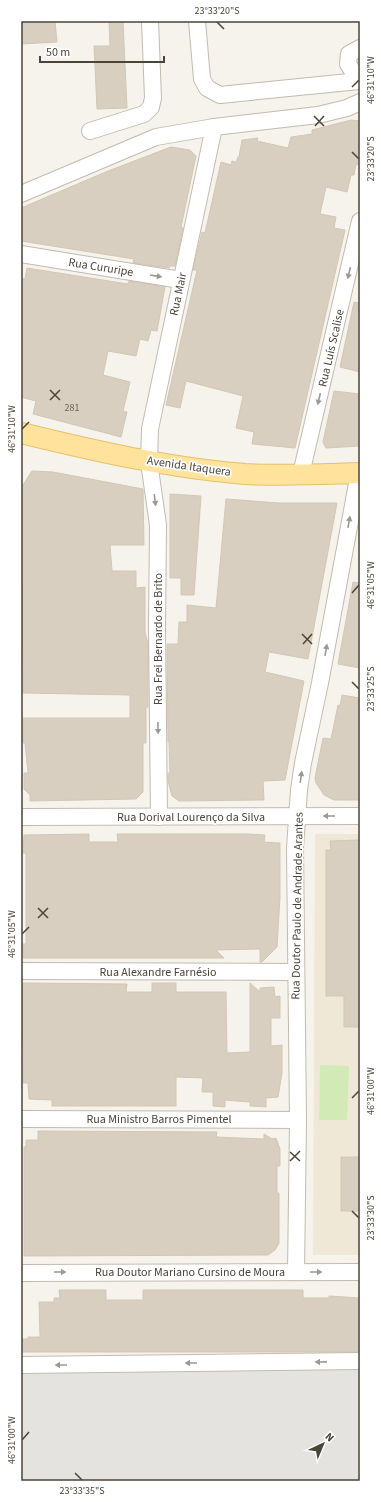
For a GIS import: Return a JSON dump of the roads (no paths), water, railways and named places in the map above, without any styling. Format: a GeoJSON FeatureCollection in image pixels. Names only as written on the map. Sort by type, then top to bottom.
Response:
{"type":"FeatureCollection","features":[{"type":"Feature","properties":{"kind":"main road","name":"Avenida Itaquera"},"geometry":{"type":"LineString","coordinates":[[21,433],[149,462],[245,474],[360,473]]}},
{"type":"Feature","properties":{"kind":"street"},"geometry":{"type":"LineString","coordinates":[[90,131],[144,114],[151,106],[153,98],[150,21]]}},
{"type":"Feature","properties":{"kind":"street"},"geometry":{"type":"LineString","coordinates":[[198,21],[202,79],[207,88],[220,94],[359,80],[348,64],[349,54],[360,48]]}},
{"type":"Feature","properties":{"kind":"street"},"geometry":{"type":"LineString","coordinates":[[21,194],[156,137],[214,127],[318,114],[347,108],[360,102]]}},
{"type":"Feature","properties":{"kind":"street","name":"Rua Mair"},"geometry":{"type":"LineString","coordinates":[[149,462],[150,430],[214,127]]}},
{"type":"Feature","properties":{"kind":"street","name":"Rua Luís Scalise"},"geometry":{"type":"LineString","coordinates":[[301,474],[360,221]]}},
{"type":"Feature","properties":{"kind":"street","name":"Rua Cururipe"},"geometry":{"type":"LineString","coordinates":[[21,254],[181,280]]}},
{"type":"Feature","properties":{"kind":"street","name":"Rua Frei Bernardo de Brito"},"geometry":{"type":"LineString","coordinates":[[149,462],[158,525],[157,628],[159,817]]}},
{"type":"Feature","properties":{"kind":"street","name":"Rua Doutor Paulo de Andrade Arantes"},"geometry":{"type":"LineString","coordinates":[[296,1272],[298,1120],[295,972],[295,848],[297,816],[303,763],[320,683],[360,473]]}},
{"type":"Feature","properties":{"kind":"street","name":"Rua Dorival Lourenço da Silva"},"geometry":{"type":"LineString","coordinates":[[21,817],[360,816]]}},
{"type":"Feature","properties":{"kind":"street","name":"Rua Alexandre Farnésio"},"geometry":{"type":"LineString","coordinates":[[21,971],[295,972]]}},
{"type":"Feature","properties":{"kind":"street","name":"Rua Ministro Barros Pimentel"},"geometry":{"type":"LineString","coordinates":[[21,1119],[298,1120]]}},
{"type":"Feature","properties":{"kind":"street","name":"Rua Doutor Mariano Cursino de Moura"},"geometry":{"type":"LineString","coordinates":[[21,1273],[360,1272]]}},
{"type":"Feature","properties":{"kind":"street"},"geometry":{"type":"LineString","coordinates":[[21,1365],[360,1361]]}}]}
